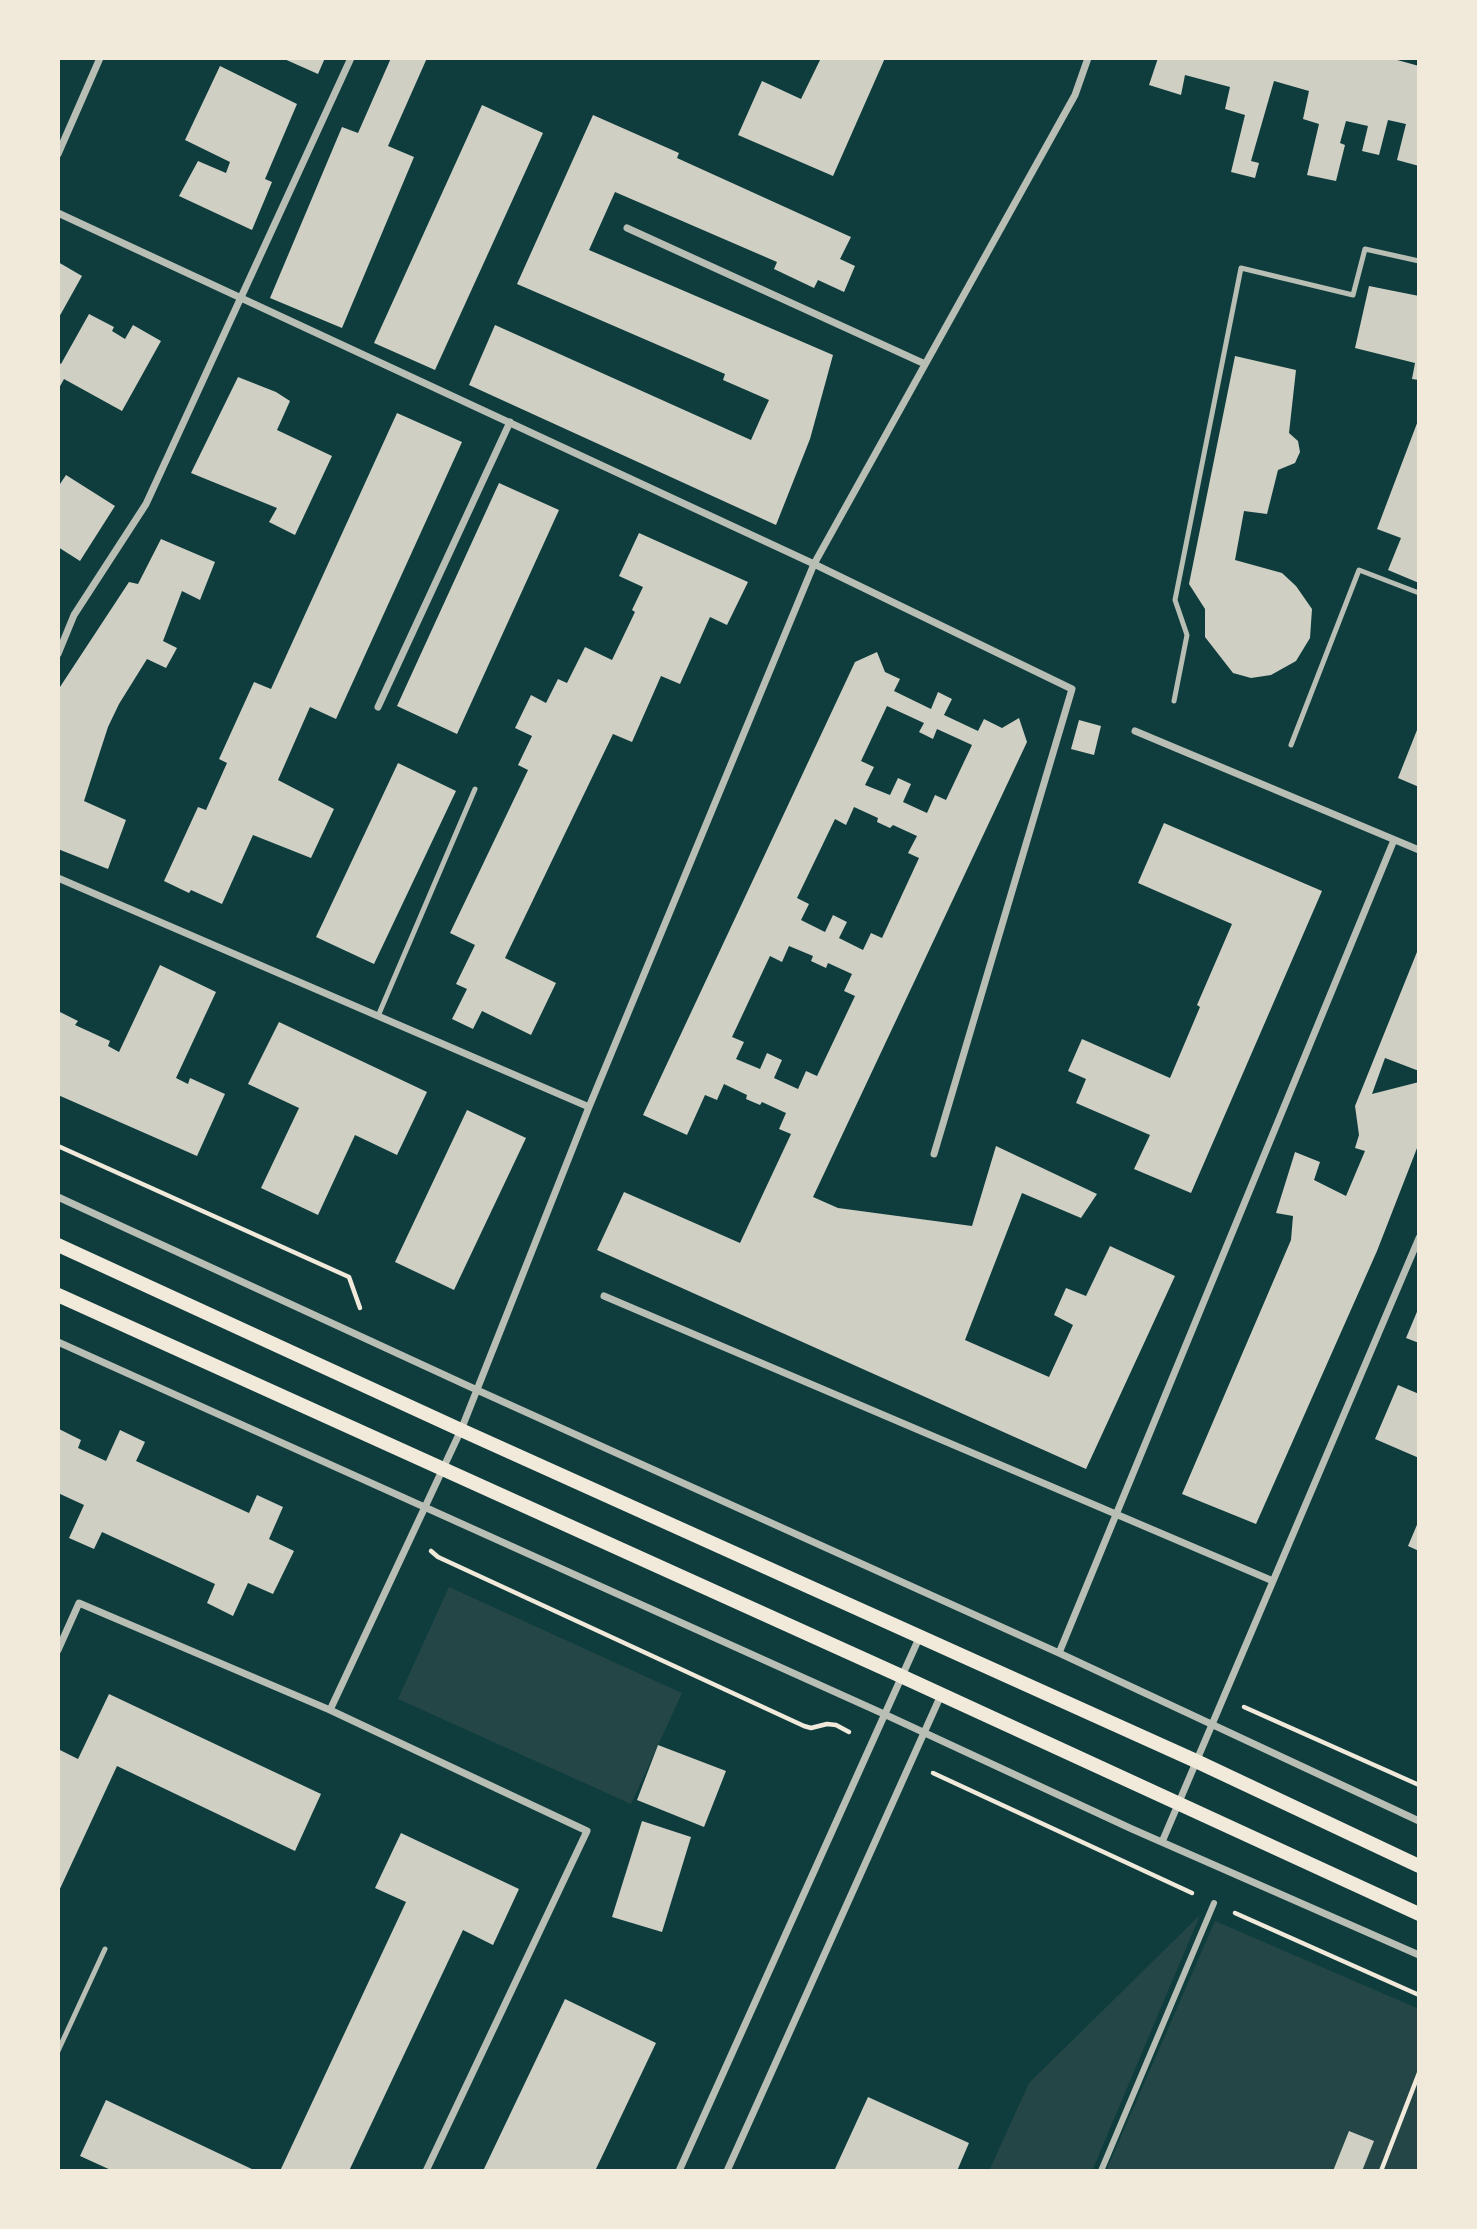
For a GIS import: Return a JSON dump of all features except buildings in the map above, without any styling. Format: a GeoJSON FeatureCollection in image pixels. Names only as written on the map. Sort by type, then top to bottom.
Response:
{"type":"FeatureCollection","features":[{"type":"Feature","properties":{"kind":"main road"},"geometry":{"type":"LineString","coordinates":[[58,1245],[1196,1761],[1419,1866]]}},
{"type":"Feature","properties":{"kind":"main road"},"geometry":{"type":"LineString","coordinates":[[58,1295],[901,1676],[1419,1914]]}},
{"type":"Feature","properties":{"kind":"street"},"geometry":{"type":"LineString","coordinates":[[58,154],[100,58]]}},
{"type":"Feature","properties":{"kind":"street"},"geometry":{"type":"LineString","coordinates":[[58,654],[74,615],[146,504],[351,58]]}},
{"type":"Feature","properties":{"kind":"street"},"geometry":{"type":"LineString","coordinates":[[330,1710],[461,1430],[589,1107],[814,564],[1075,95],[1088,58]]}},
{"type":"Feature","properties":{"kind":"street"},"geometry":{"type":"LineString","coordinates":[[58,213],[814,564],[1072,689],[934,1154]]}},
{"type":"Feature","properties":{"kind":"street"},"geometry":{"type":"LineString","coordinates":[[627,228],[925,363]]}},
{"type":"Feature","properties":{"kind":"street"},"geometry":{"type":"LineString","coordinates":[[378,707],[510,422]]}},
{"type":"Feature","properties":{"kind":"street"},"geometry":{"type":"LineString","coordinates":[[1135,731],[1419,850]]}},
{"type":"Feature","properties":{"kind":"street"},"geometry":{"type":"LineString","coordinates":[[1059,1653],[1394,841]]}},
{"type":"Feature","properties":{"kind":"street"},"geometry":{"type":"LineString","coordinates":[[58,878],[589,1107]]}},
{"type":"Feature","properties":{"kind":"street"},"geometry":{"type":"LineString","coordinates":[[58,1197],[1059,1653],[1419,1821]]}},
{"type":"Feature","properties":{"kind":"street"},"geometry":{"type":"LineString","coordinates":[[1161,1842],[1419,1238]]}},
{"type":"Feature","properties":{"kind":"street"},"geometry":{"type":"LineString","coordinates":[[604,1296],[1273,1581]]}},
{"type":"Feature","properties":{"kind":"street"},"geometry":{"type":"LineString","coordinates":[[58,1342],[924,1732],[1161,1842],[1419,1955]]}},
{"type":"Feature","properties":{"kind":"street"},"geometry":{"type":"LineString","coordinates":[[58,1650],[79,1603],[330,1710],[587,1831],[426,2171]]}},
{"type":"Feature","properties":{"kind":"street"},"geometry":{"type":"LineString","coordinates":[[679,2171],[920,1636]]}},
{"type":"Feature","properties":{"kind":"street"},"geometry":{"type":"LineString","coordinates":[[727,2171],[941,1695]]}},
{"type":"Feature","properties":{"kind":"street"},"geometry":{"type":"LineString","coordinates":[[1101,2171],[1214,1903]]}},
{"type":"Feature","properties":{"kind":"lane"},"geometry":{"type":"LineString","coordinates":[[1174,701],[1187,635],[1175,600],[1241,268],[1353,295],[1365,249],[1419,261]]}},
{"type":"Feature","properties":{"kind":"lane"},"geometry":{"type":"LineString","coordinates":[[1291,745],[1359,570],[1419,593]]}},
{"type":"Feature","properties":{"kind":"lane"},"geometry":{"type":"LineString","coordinates":[[379,1016],[475,789]]}},
{"type":"Feature","properties":{"kind":"lane"},"geometry":{"type":"LineString","coordinates":[[58,2051],[105,1949]]}},
{"type":"Feature","properties":{"kind":"path"},"geometry":{"type":"LineString","coordinates":[[58,1146],[349,1277],[361,1312]]}},
{"type":"Feature","properties":{"kind":"path"},"geometry":{"type":"LineString","coordinates":[[412,1536],[438,1558],[804,1726],[836,1725],[872,1743]]}},
{"type":"Feature","properties":{"kind":"path"},"geometry":{"type":"LineString","coordinates":[[1223,1698],[1419,1785]]}},
{"type":"Feature","properties":{"kind":"path"},"geometry":{"type":"LineString","coordinates":[[911,1762],[1419,1995]]}},
{"type":"Feature","properties":{"kind":"path"},"geometry":{"type":"LineString","coordinates":[[1381,2171],[1419,2073]]}},
{"type":"Feature","properties":{"kind":"shaded area"},"geometry":{"type":"Polygon","coordinates":[[[449,1587],[682,1693],[631,1804],[398,1699],[449,1587]]]}},
{"type":"Feature","properties":{"kind":"shaded area"},"geometry":{"type":"Polygon","coordinates":[[[1200,1915],[1092,2171],[989,2171],[1029,2083],[1200,1915]]]}},
{"type":"Feature","properties":{"kind":"shaded area"},"geometry":{"type":"Polygon","coordinates":[[[1215,1921],[1419,2009],[1419,2171],[1106,2171],[1215,1921]]]}}]}
